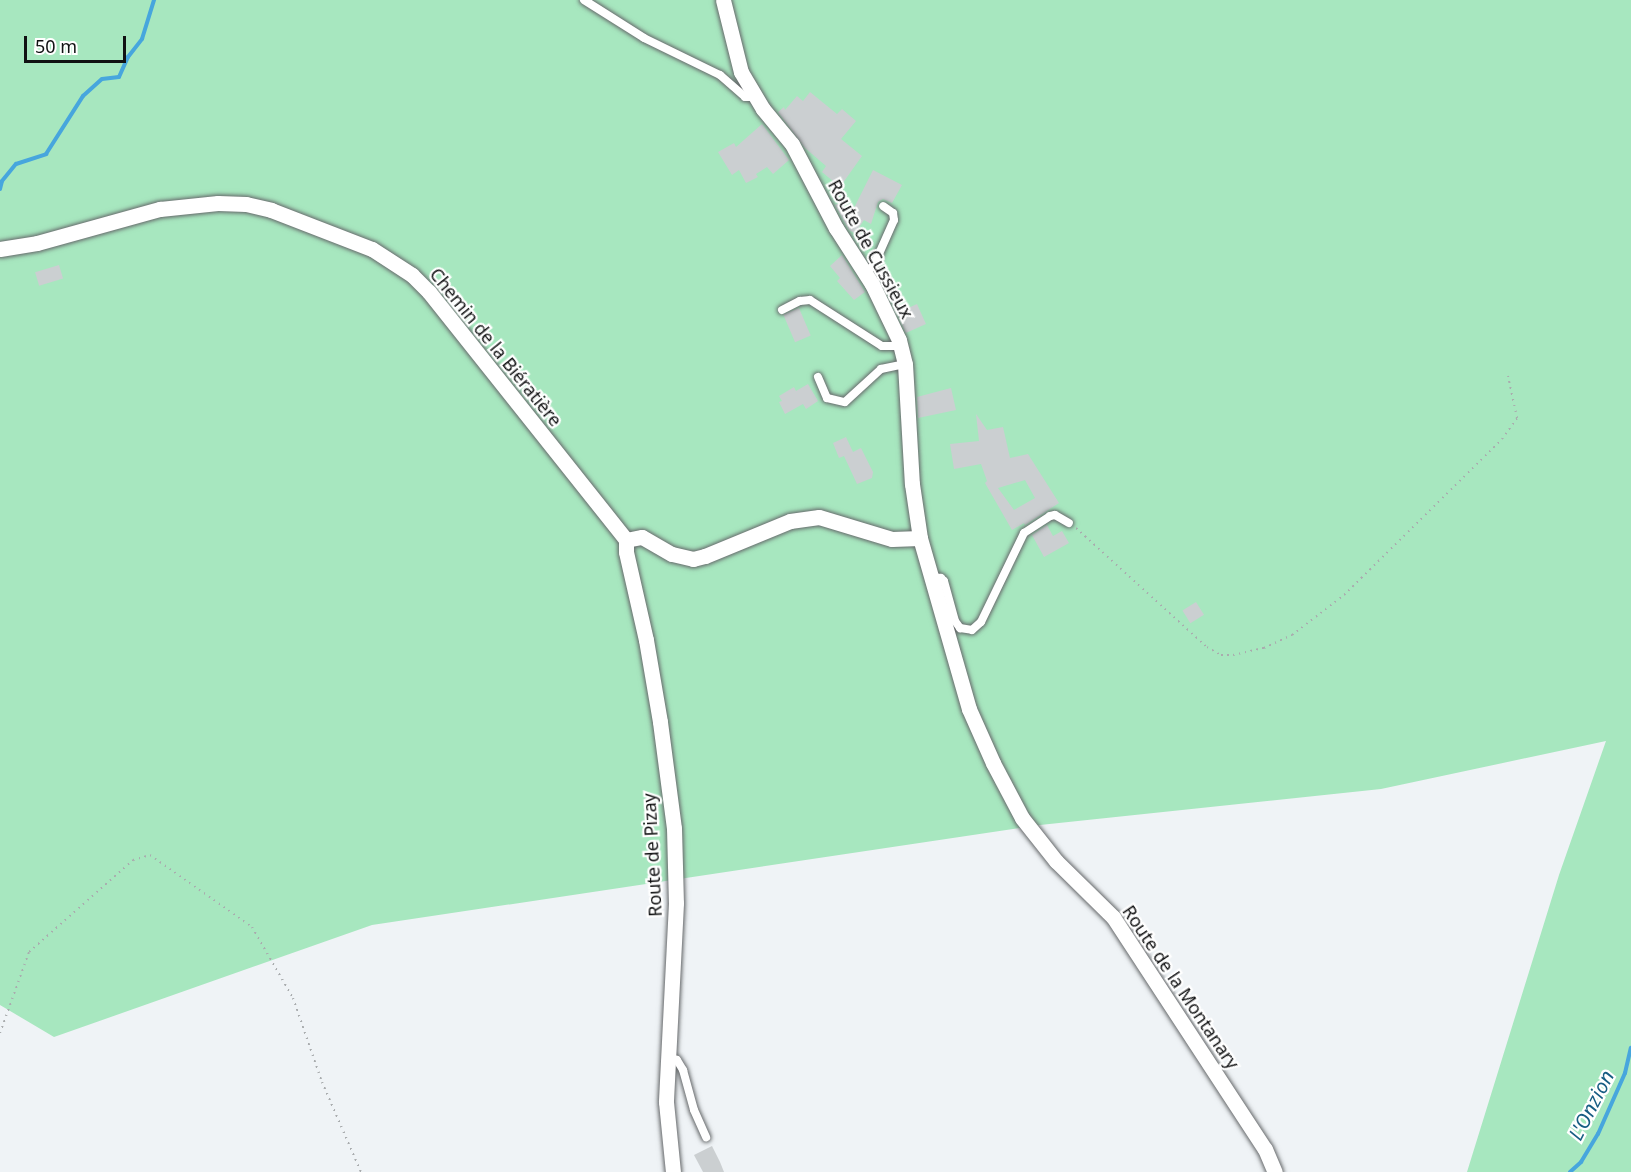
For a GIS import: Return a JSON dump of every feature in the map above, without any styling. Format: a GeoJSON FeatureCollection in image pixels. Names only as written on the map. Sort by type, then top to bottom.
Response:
{"type":"FeatureCollection","features":[{"type":"Feature","properties":{"kind":"street","name":"Route de Cussieux"},"geometry":{"type":"LineString","coordinates":[[723,0],[736,59],[755,97],[792,144],[836,228],[884,305],[900,346],[905,364],[912,484],[920,538]]}},
{"type":"Feature","properties":{"kind":"street","name":"Chemin de la Biératière"},"geometry":{"type":"LineString","coordinates":[[0,249],[37,243],[160,209],[218,203],[246,204],[271,210],[332,231],[372,249],[412,275],[429,292],[626,540]]}},
{"type":"Feature","properties":{"kind":"street"},"geometry":{"type":"LineString","coordinates":[[626,540],[642,537],[672,554],[693,559],[790,521],[819,517],[892,539],[920,538]]}},
{"type":"Feature","properties":{"kind":"street","name":"Route de la Montanary"},"geometry":{"type":"LineString","coordinates":[[920,538],[969,709],[1022,818],[1056,861],[1113,917],[1265,1149],[1275,1172]]}},
{"type":"Feature","properties":{"kind":"street","name":"Route de Pizay"},"geometry":{"type":"LineString","coordinates":[[626,540],[626,552],[646,640],[660,722],[674,828],[676,903],[666,1102],[673,1172]]}},
{"type":"Feature","properties":{"kind":"lane"},"geometry":{"type":"LineString","coordinates":[[585,0],[644,38],[720,75],[745,97],[755,97]]}},
{"type":"Feature","properties":{"kind":"lane"},"geometry":{"type":"LineString","coordinates":[[865,273],[878,258],[894,220],[893,213],[883,206]]}},
{"type":"Feature","properties":{"kind":"lane"},"geometry":{"type":"LineString","coordinates":[[782,310],[800,301],[810,300],[882,346],[900,346]]}},
{"type":"Feature","properties":{"kind":"lane"},"geometry":{"type":"LineString","coordinates":[[818,377],[827,398],[845,402],[881,369],[905,364]]}},
{"type":"Feature","properties":{"kind":"lane"},"geometry":{"type":"LineString","coordinates":[[931,577],[941,578],[944,581],[960,628],[972,630],[981,622],[1024,533],[1050,516],[1055,515],[1069,523]]}},
{"type":"Feature","properties":{"kind":"lane"},"geometry":{"type":"LineString","coordinates":[[668,1057],[677,1060],[683,1070],[694,1110],[706,1137]]}},
{"type":"Feature","properties":{"kind":"path"},"geometry":{"type":"LineString","coordinates":[[1069,523],[1207,647],[1221,655],[1233,656],[1264,648],[1292,635],[1344,595],[1502,440],[1516,418],[1508,376]]}},
{"type":"Feature","properties":{"kind":"path"},"geometry":{"type":"LineString","coordinates":[[0,1033],[29,952],[133,860],[150,855],[252,927],[292,998],[322,1082],[361,1172]]}},
{"type":"Feature","properties":{"kind":"green space"},"geometry":{"type":"Polygon","coordinates":[[[0,0],[1631,0],[1631,1172],[1467,1172],[1559,875],[1606,741],[1381,789],[1040,825],[372,925],[54,1037],[0,1005],[0,0]]]}},
{"type":"Feature","properties":{"kind":"building"},"geometry":{"type":"Polygon","coordinates":[[[810,92],[837,114],[842,109],[856,121],[841,139],[862,156],[840,187],[822,172],[826,166],[805,148],[778,112],[784,107],[785,110],[797,96],[803,101],[810,92]]]}},
{"type":"Feature","properties":{"kind":"building"},"geometry":{"type":"Polygon","coordinates":[[[762,124],[789,160],[773,174],[767,167],[756,174],[758,177],[746,183],[739,170],[732,175],[718,152],[734,143],[736,147],[762,124]]]}},
{"type":"Feature","properties":{"kind":"building"},"geometry":{"type":"Polygon","coordinates":[[[873,170],[902,185],[892,203],[883,199],[878,202],[871,224],[864,220],[858,229],[864,239],[849,230],[835,205],[841,202],[850,216],[873,170]]]}},
{"type":"Feature","properties":{"kind":"building"},"geometry":{"type":"Polygon","coordinates":[[[842,255],[865,292],[854,300],[837,281],[840,278],[830,266],[842,255]]]}},
{"type":"Feature","properties":{"kind":"building"},"geometry":{"type":"Polygon","coordinates":[[[59,265],[63,278],[39,286],[35,272],[59,265]]]}},
{"type":"Feature","properties":{"kind":"building"},"geometry":{"type":"Polygon","coordinates":[[[917,304],[926,324],[906,333],[897,313],[917,304]]]}},
{"type":"Feature","properties":{"kind":"building"},"geometry":{"type":"Polygon","coordinates":[[[799,308],[811,336],[795,342],[783,315],[799,308]]]}},
{"type":"Feature","properties":{"kind":"building"},"geometry":{"type":"Polygon","coordinates":[[[808,384],[818,401],[806,409],[803,404],[785,414],[779,402],[782,401],[779,396],[794,387],[796,391],[808,384]]]}},
{"type":"Feature","properties":{"kind":"building"},"geometry":{"type":"Polygon","coordinates":[[[951,388],[956,410],[918,418],[917,397],[951,388]]]}},
{"type":"Feature","properties":{"kind":"building"},"geometry":{"type":"Polygon","coordinates":[[[976,414],[987,430],[1003,427],[1010,458],[1028,454],[1059,503],[1025,525],[1024,523],[1012,530],[985,483],[987,481],[981,464],[954,469],[950,444],[979,441],[976,414]],[[1025,480],[998,488],[1014,510],[1035,498],[1025,480]]]}},
{"type":"Feature","properties":{"kind":"building"},"geometry":{"type":"Polygon","coordinates":[[[846,437],[853,452],[861,448],[873,472],[872,478],[857,484],[844,456],[839,458],[833,443],[846,437]]]}},
{"type":"Feature","properties":{"kind":"building"},"geometry":{"type":"Polygon","coordinates":[[[1047,525],[1053,536],[1062,531],[1069,543],[1044,557],[1032,535],[1047,525]]]}},
{"type":"Feature","properties":{"kind":"building"},"geometry":{"type":"Polygon","coordinates":[[[1196,602],[1204,615],[1190,623],[1182,610],[1196,602]]]}},
{"type":"Feature","properties":{"kind":"building"},"geometry":{"type":"Polygon","coordinates":[[[712,1146],[724,1172],[703,1172],[694,1155],[712,1146]]]}},
{"type":"Feature","properties":{"kind":"waterway"},"geometry":{"type":"LineString","coordinates":[[0,189],[2,181],[16,164],[46,154],[83,96],[102,79],[119,77],[128,57],[142,39],[154,0]]}},
{"type":"Feature","properties":{"kind":"waterway","name":"L'Onzion"},"geometry":{"type":"LineString","coordinates":[[1570,1172],[1581,1162],[1598,1134],[1625,1073],[1631,1048]]}}]}
